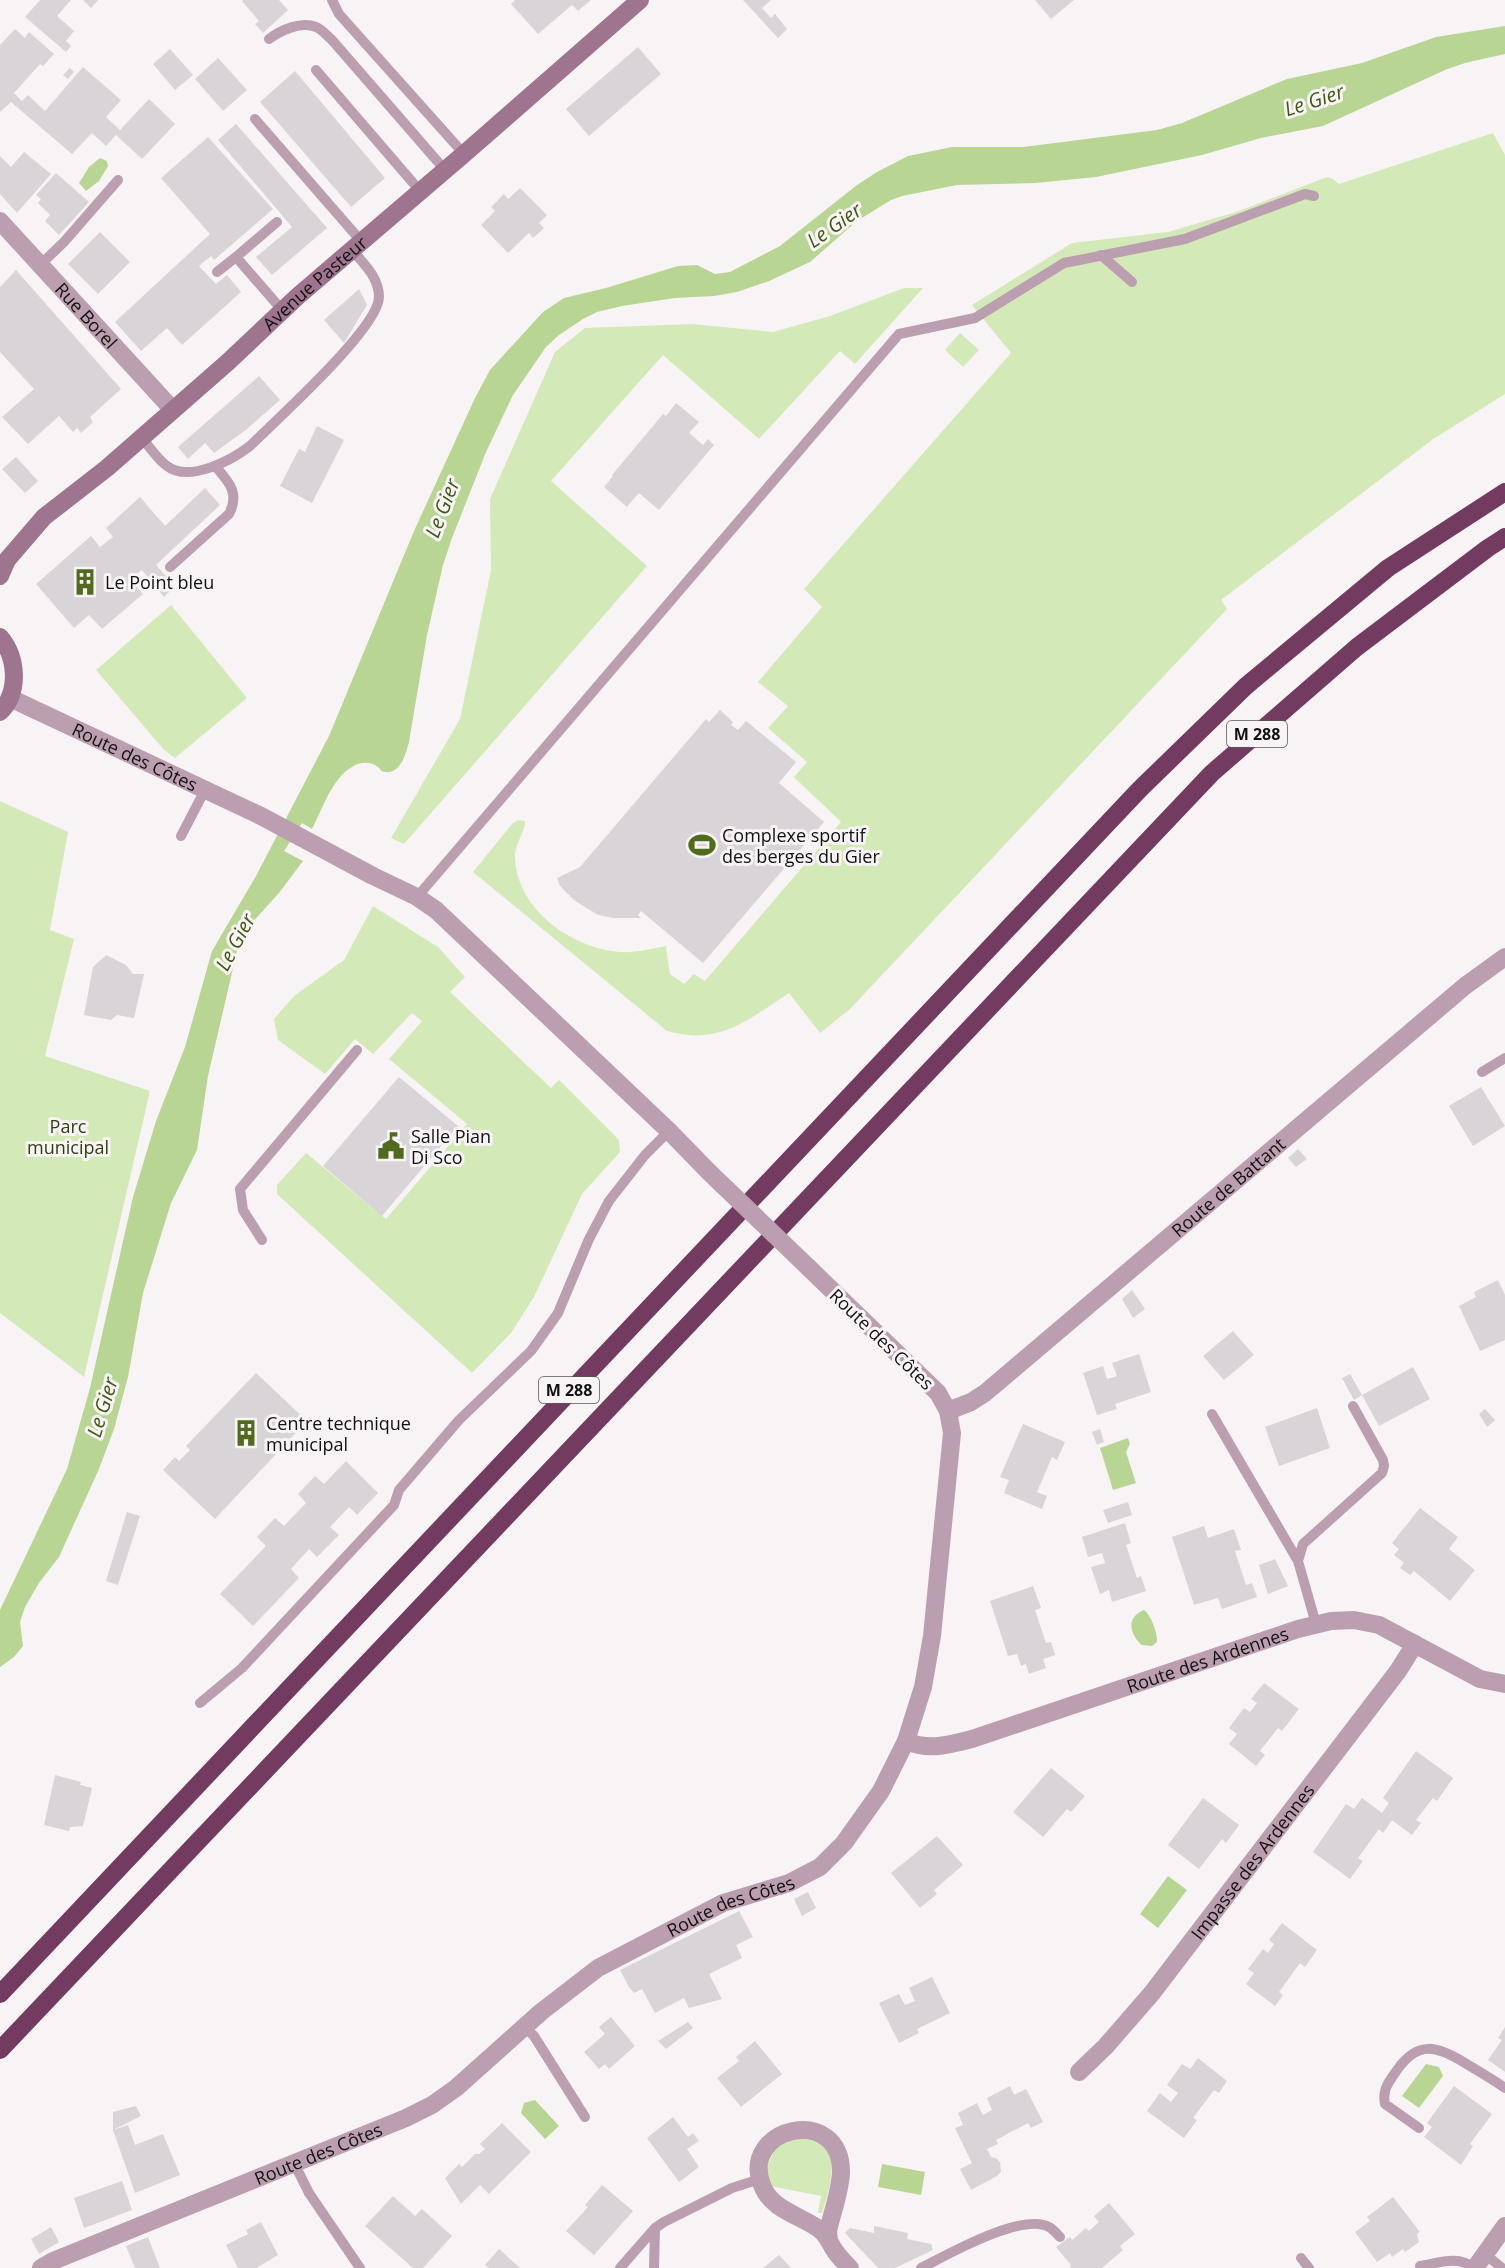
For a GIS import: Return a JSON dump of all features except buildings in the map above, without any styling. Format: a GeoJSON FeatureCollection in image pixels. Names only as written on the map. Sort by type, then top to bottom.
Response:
{"type":"FeatureCollection","features":[{"type":"Feature","properties":{"kind":"highway","name":"M 288"},"geometry":{"type":"LineString","coordinates":[[0,1994],[1140,789],[1246,686],[1388,568],[1505,492]]}},
{"type":"Feature","properties":{"kind":"highway","name":"M 288"},"geometry":{"type":"LineString","coordinates":[[0,2050],[1212,772],[1358,647],[1505,537]]}},
{"type":"Feature","properties":{"kind":"main road","name":"Avenue Pasteur"},"geometry":{"type":"LineString","coordinates":[[0,576],[7,561],[44,517],[141,438],[356,245],[640,0]]}},
{"type":"Feature","properties":{"kind":"main road"},"geometry":{"type":"LineString","coordinates":[[0,637],[11,655],[14,671],[5,705]]}},
{"type":"Feature","properties":{"kind":"street","name":"Rue Borel"},"geometry":{"type":"LineString","coordinates":[[0,221],[173,410]]}},
{"type":"Feature","properties":{"kind":"street","name":"Route des Côtes"},"geometry":{"type":"LineString","coordinates":[[5,705],[261,816],[328,853],[417,897],[436,910],[669,1131],[931,1385],[948,1412],[952,1433],[932,1636],[923,1687],[906,1741],[881,1791],[844,1843],[820,1868],[789,1883],[723,1903],[598,1968],[525,2026],[482,2066],[432,2104],[406,2118],[53,2261],[41,2268]]}},
{"type":"Feature","properties":{"kind":"street","name":"Route de Battant"},"geometry":{"type":"LineString","coordinates":[[948,1412],[985,1393],[1456,994],[1505,957]]}},
{"type":"Feature","properties":{"kind":"street","name":"Route des Ardennes"},"geometry":{"type":"LineString","coordinates":[[906,1741],[927,1748],[972,1739],[1316,1624],[1331,1621],[1354,1620],[1378,1625],[1480,1679],[1505,1684]]}},
{"type":"Feature","properties":{"kind":"street","name":"Impasse des Ardennes"},"geometry":{"type":"LineString","coordinates":[[1079,2072],[1119,2033],[1152,1993],[1398,1671],[1415,1644]]}},
{"type":"Feature","properties":{"kind":"street"},"geometry":{"type":"LineString","coordinates":[[829,2241],[828,2231],[841,2173],[839,2159],[828,2140],[808,2129],[785,2132],[772,2140],[764,2151],[759,2164],[762,2187],[771,2199],[795,2216],[818,2228],[850,2268]]}},
{"type":"Feature","properties":{"kind":"street"},"geometry":{"type":"LineString","coordinates":[[1478,2264],[1505,2226]]}},
{"type":"Feature","properties":{"kind":"lane"},"geometry":{"type":"LineString","coordinates":[[332,0],[339,14],[464,154]]}},
{"type":"Feature","properties":{"kind":"lane"},"geometry":{"type":"LineString","coordinates":[[269,39],[287,29],[300,26],[318,27],[445,170]]}},
{"type":"Feature","properties":{"kind":"lane"},"geometry":{"type":"LineString","coordinates":[[316,70],[420,191]]}},
{"type":"Feature","properties":{"kind":"lane"},"geometry":{"type":"LineString","coordinates":[[141,438],[168,467],[177,471],[192,472],[234,458],[250,446],[347,348],[374,313],[379,299],[377,287],[356,245],[255,119]]}},
{"type":"Feature","properties":{"kind":"lane"},"geometry":{"type":"LineString","coordinates":[[40,265],[64,242],[118,180]]}},
{"type":"Feature","properties":{"kind":"lane"},"geometry":{"type":"LineString","coordinates":[[417,897],[899,334],[975,318],[1064,263],[1185,239],[1305,194],[1314,196]]}},
{"type":"Feature","properties":{"kind":"lane"},"geometry":{"type":"LineString","coordinates":[[217,272],[277,222]]}},
{"type":"Feature","properties":{"kind":"lane"},"geometry":{"type":"LineString","coordinates":[[1101,255],[1132,282]]}},
{"type":"Feature","properties":{"kind":"lane"},"geometry":{"type":"LineString","coordinates":[[236,257],[282,310]]}},
{"type":"Feature","properties":{"kind":"lane"},"geometry":{"type":"LineString","coordinates":[[170,567],[229,514],[234,505],[230,484],[215,466]]}},
{"type":"Feature","properties":{"kind":"lane"},"geometry":{"type":"LineString","coordinates":[[181,836],[205,790]]}},
{"type":"Feature","properties":{"kind":"lane"},"geometry":{"type":"LineString","coordinates":[[262,1240],[243,1210],[240,1189],[357,1050]]}},
{"type":"Feature","properties":{"kind":"lane"},"geometry":{"type":"LineString","coordinates":[[1482,1072],[1505,1058]]}},
{"type":"Feature","properties":{"kind":"lane"},"geometry":{"type":"LineString","coordinates":[[200,1703],[242,1668],[394,1505],[399,1490],[459,1420],[531,1351],[558,1313],[589,1239],[609,1201],[645,1155],[669,1131]]}},
{"type":"Feature","properties":{"kind":"lane"},"geometry":{"type":"LineString","coordinates":[[1298,1561],[1303,1544],[1382,1473],[1383,1460],[1353,1406]]}},
{"type":"Feature","properties":{"kind":"lane"},"geometry":{"type":"LineString","coordinates":[[1212,1414],[1298,1561],[1316,1624]]}},
{"type":"Feature","properties":{"kind":"lane"},"geometry":{"type":"LineString","coordinates":[[525,2026],[534,2036],[585,2117]]}},
{"type":"Feature","properties":{"kind":"lane"},"geometry":{"type":"LineString","coordinates":[[1419,2128],[1384,2104],[1383,2096],[1385,2088],[1402,2063],[1418,2050],[1427,2048],[1448,2053],[1505,2088]]}},
{"type":"Feature","properties":{"kind":"lane"},"geometry":{"type":"LineString","coordinates":[[294,2163],[309,2193],[360,2268]]}},
{"type":"Feature","properties":{"kind":"lane"},"geometry":{"type":"LineString","coordinates":[[620,2268],[655,2228],[732,2188],[760,2179]]}},
{"type":"Feature","properties":{"kind":"lane"},"geometry":{"type":"LineString","coordinates":[[921,2268],[973,2242],[1010,2227],[1040,2225],[1049,2227],[1060,2237]]}},
{"type":"Feature","properties":{"kind":"lane"},"geometry":{"type":"LineString","coordinates":[[654,2268],[655,2228]]}},
{"type":"Feature","properties":{"kind":"lane"},"geometry":{"type":"LineString","coordinates":[[1301,2258],[1309,2268]]}},
{"type":"Feature","properties":{"kind":"lane"},"geometry":{"type":"LineString","coordinates":[[1441,2268],[1452,2260]]}},
{"type":"Feature","properties":{"kind":"lane"},"geometry":{"type":"LineString","coordinates":[[1420,2266],[1461,2260],[1502,2268]]}},
{"type":"Feature","properties":{"kind":"green space"},"geometry":{"type":"Polygon","coordinates":[[[1493,133],[1505,155],[1505,394],[1432,440],[1221,600],[1227,609],[850,1009],[820,1033],[789,993],[746,1021],[718,1033],[685,1035],[667,1031],[473,872],[512,824],[518,820],[525,821],[515,851],[518,875],[525,893],[550,923],[583,943],[602,949],[631,952],[666,946],[670,974],[684,984],[694,974],[705,981],[841,822],[794,777],[807,762],[768,728],[788,706],[758,682],[822,607],[804,589],[1011,353],[972,305],[1072,243],[1168,232],[1236,212],[1327,177],[1339,184],[1493,133]]]}},
{"type":"Feature","properties":{"kind":"green space"},"geometry":{"type":"Polygon","coordinates":[[[904,288],[923,288],[855,364],[840,351],[759,439],[663,355],[551,481],[647,566],[404,844],[391,838],[460,719],[491,570],[490,499],[555,352],[585,328],[692,324],[773,332],[830,316],[904,288]]]}},
{"type":"Feature","properties":{"kind":"green space"},"geometry":{"type":"Polygon","coordinates":[[[960,333],[979,350],[963,367],[945,350],[960,333]]]}},
{"type":"Feature","properties":{"kind":"green space"},"geometry":{"type":"Polygon","coordinates":[[[171,605],[247,698],[175,758],[164,750],[96,670],[171,605]]]}},
{"type":"Feature","properties":{"kind":"green space","name":"Parc municipal"},"geometry":{"type":"Polygon","coordinates":[[[0,801],[68,832],[50,930],[74,939],[45,1056],[150,1091],[84,1377],[0,1313],[0,801]]]}},
{"type":"Feature","properties":{"kind":"green space"},"geometry":{"type":"Polygon","coordinates":[[[373,906],[438,947],[465,977],[450,992],[551,1088],[559,1080],[619,1140],[620,1152],[582,1194],[534,1297],[511,1333],[472,1373],[277,1194],[277,1185],[306,1153],[386,1219],[467,1124],[389,1059],[422,1021],[412,1013],[373,1054],[355,1039],[325,1074],[278,1040],[274,1019],[294,996],[344,960],[373,906]]]}},
{"type":"Feature","properties":{"kind":"green space"},"geometry":{"type":"Polygon","coordinates":[[[793,2138],[810,2139],[821,2144],[828,2152],[831,2174],[822,2213],[818,2213],[821,2196],[770,2186],[766,2170],[775,2148],[793,2138]]]}},
{"type":"Feature","properties":{"kind":"water","name":"Le Gier"},"geometry":{"type":"Polygon","coordinates":[[[1505,26],[1505,54],[1445,70],[1323,126],[1261,138],[1202,155],[1096,177],[1035,183],[957,185],[902,196],[891,200],[857,221],[810,262],[769,281],[737,292],[675,298],[597,312],[559,335],[546,347],[513,395],[486,452],[452,538],[443,565],[427,635],[409,742],[402,762],[391,772],[382,771],[372,764],[365,763],[358,764],[345,772],[333,786],[312,829],[302,823],[284,851],[303,861],[279,893],[249,926],[237,951],[208,1076],[197,1150],[171,1203],[143,1293],[128,1377],[114,1429],[99,1469],[59,1557],[39,1583],[25,1607],[20,1622],[23,1646],[14,1657],[0,1667],[0,1610],[67,1469],[90,1388],[133,1197],[156,1121],[185,1047],[212,951],[256,876],[329,736],[414,531],[475,398],[490,370],[543,312],[564,298],[678,266],[697,265],[715,274],[730,272],[780,246],[857,185],[908,156],[952,147],[1023,147],[1157,130],[1182,123],[1287,79],[1362,63],[1436,37],[1505,26]]]}},
{"type":"Feature","properties":{"kind":"water"},"geometry":{"type":"Polygon","coordinates":[[[100,158],[107,161],[108,166],[99,181],[86,191],[79,183],[89,167],[100,158]]]}},
{"type":"Feature","properties":{"kind":"water"},"geometry":{"type":"Polygon","coordinates":[[[1128,1438],[1130,1444],[1126,1452],[1136,1483],[1113,1490],[1100,1448],[1128,1438]]]}},
{"type":"Feature","properties":{"kind":"water"},"geometry":{"type":"Polygon","coordinates":[[[1144,1610],[1156,1634],[1157,1642],[1152,1646],[1142,1645],[1132,1631],[1134,1617],[1144,1610]]]}},
{"type":"Feature","properties":{"kind":"water"},"geometry":{"type":"Polygon","coordinates":[[[1168,1876],[1187,1890],[1158,1928],[1140,1914],[1168,1876]]]}},
{"type":"Feature","properties":{"kind":"water"},"geometry":{"type":"Polygon","coordinates":[[[1426,2064],[1439,2067],[1443,2076],[1419,2108],[1402,2096],[1426,2064]]]}},
{"type":"Feature","properties":{"kind":"water"},"geometry":{"type":"Polygon","coordinates":[[[535,2100],[559,2126],[545,2139],[521,2113],[524,2103],[535,2100]]]}},
{"type":"Feature","properties":{"kind":"water"},"geometry":{"type":"Polygon","coordinates":[[[882,2164],[925,2172],[921,2195],[878,2187],[882,2164]]]}},
{"type":"Feature","properties":{"kind":"place","name":"Le Point bleu"},"geometry":{"type":"Point","coordinates":[85,582]}},
{"type":"Feature","properties":{"kind":"place","name":"Complexe sportif des berges du Gier"},"geometry":{"type":"Point","coordinates":[702,845]}},
{"type":"Feature","properties":{"kind":"place","name":"Salle Pian Di Sco"},"geometry":{"type":"Point","coordinates":[391,1146]}},
{"type":"Feature","properties":{"kind":"place","name":"Centre technique municipal"},"geometry":{"type":"Point","coordinates":[246,1433]}}]}
